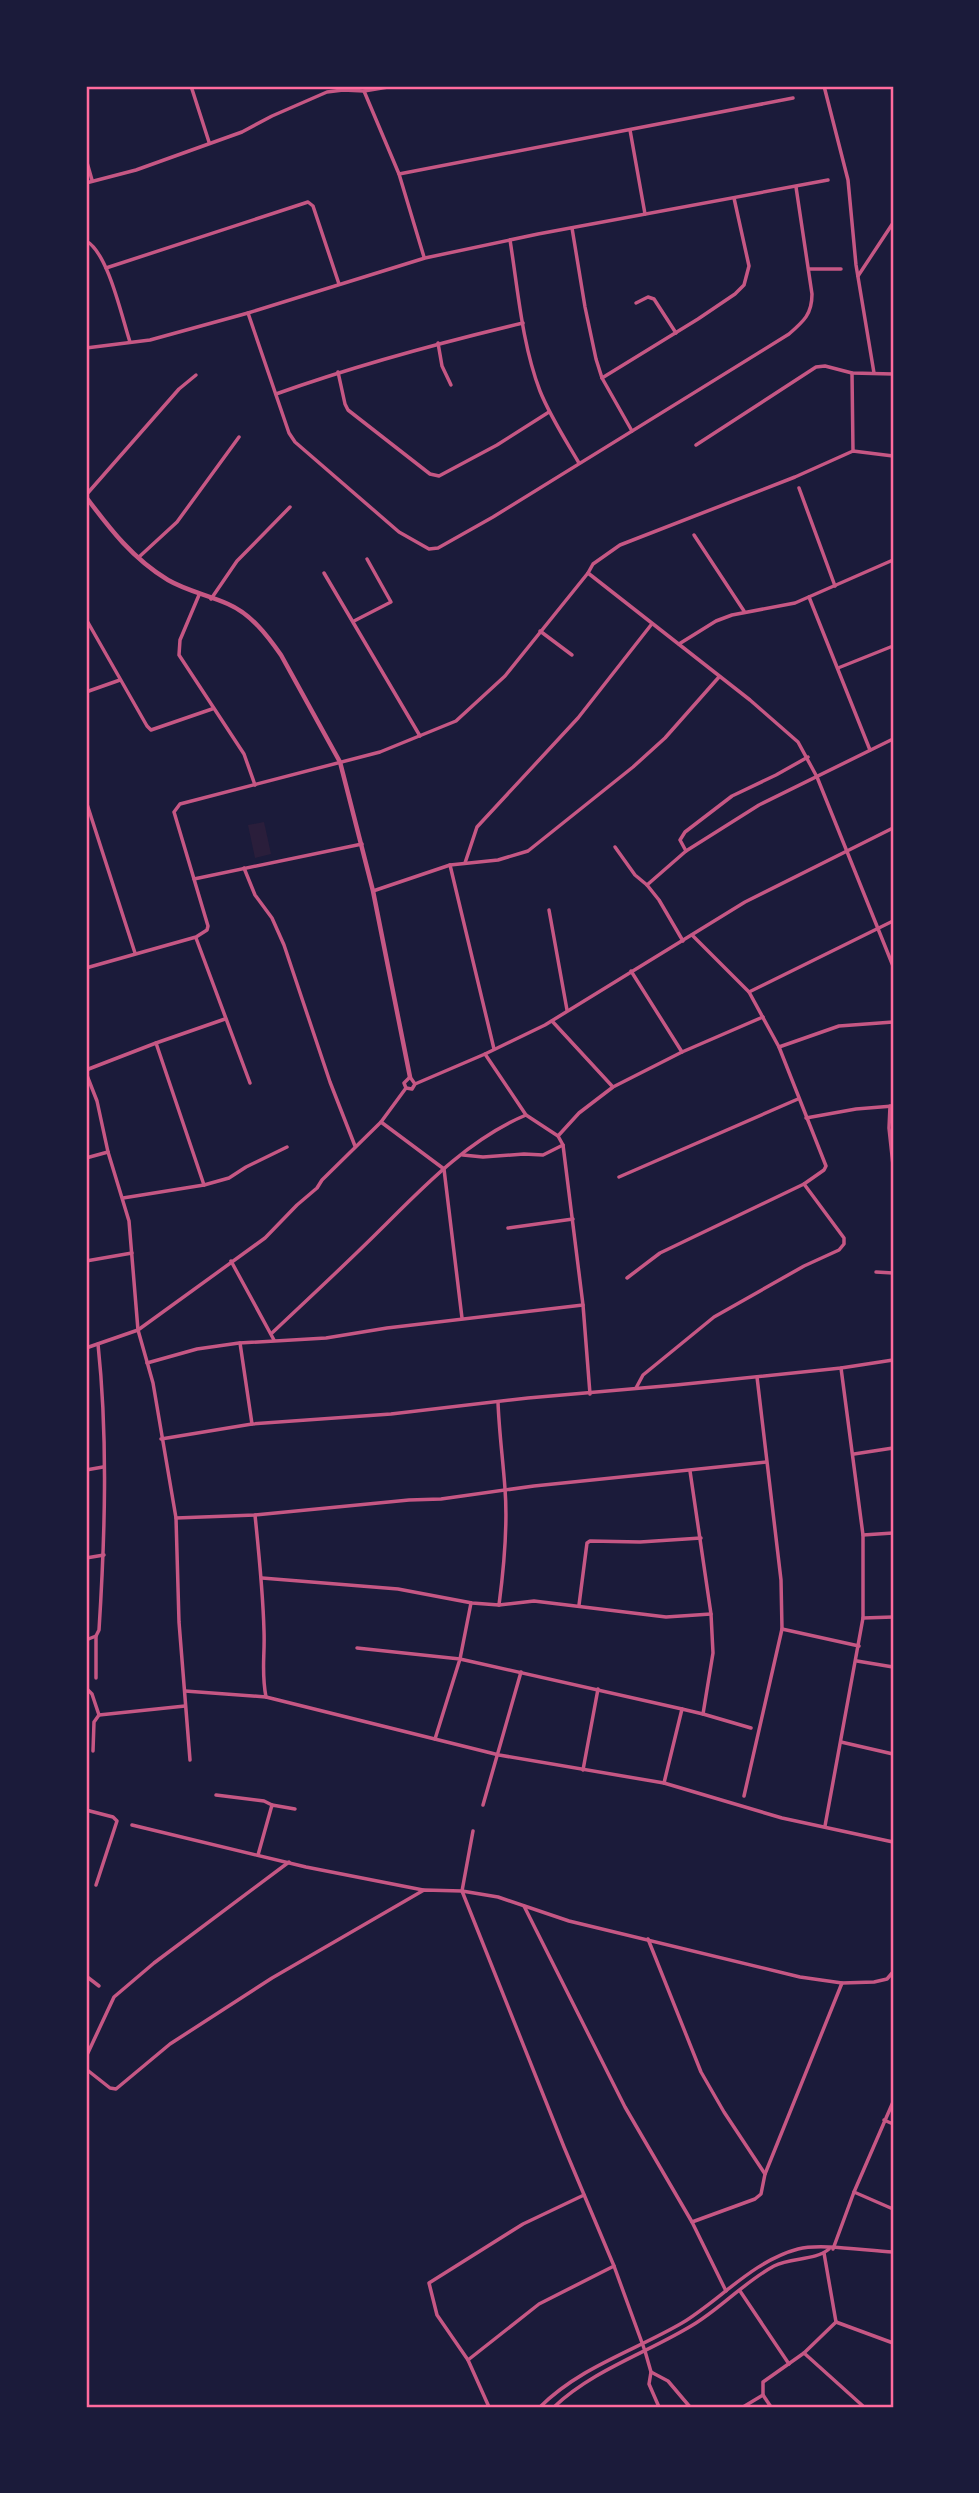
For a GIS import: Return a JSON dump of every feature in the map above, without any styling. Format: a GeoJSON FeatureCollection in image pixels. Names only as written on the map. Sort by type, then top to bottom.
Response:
{"type":"FeatureCollection","features":[{"type":"Feature","properties":{"kind":"street"},"geometry":{"type":"LineString","coordinates":[[191,86],[209,142]]}},
{"type":"Feature","properties":{"kind":"street"},"geometry":{"type":"LineString","coordinates":[[86,183],[136,170],[242,132],[327,92],[364,91],[394,86]]}},
{"type":"Feature","properties":{"kind":"street"},"geometry":{"type":"LineString","coordinates":[[824,86],[848,180],[858,276],[874,373]]}},
{"type":"Feature","properties":{"kind":"street"},"geometry":{"type":"LineString","coordinates":[[364,91],[398,174],[425,258]]}},
{"type":"Feature","properties":{"kind":"street"},"geometry":{"type":"LineString","coordinates":[[398,174],[793,98]]}},
{"type":"Feature","properties":{"kind":"street"},"geometry":{"type":"LineString","coordinates":[[630,129],[645,214]]}},
{"type":"Feature","properties":{"kind":"street"},"geometry":{"type":"LineString","coordinates":[[86,159],[92,180]]}},
{"type":"Feature","properties":{"kind":"street"},"geometry":{"type":"LineString","coordinates":[[86,348],[150,341],[425,258],[828,180]]}},
{"type":"Feature","properties":{"kind":"street"},"geometry":{"type":"LineString","coordinates":[[248,313],[289,433],[295,442],[399,531],[429,549],[438,548],[580,464],[789,334],[804,321],[811,311],[809,269],[796,187]]}},
{"type":"Feature","properties":{"kind":"street"},"geometry":{"type":"LineString","coordinates":[[602,378],[676,333],[744,285],[749,266],[733,198]]}},
{"type":"Feature","properties":{"kind":"street"},"geometry":{"type":"LineString","coordinates":[[106,268],[308,202],[313,206],[339,285]]}},
{"type":"Feature","properties":{"kind":"street"},"geometry":{"type":"LineString","coordinates":[[858,276],[893,223]]}},
{"type":"Feature","properties":{"kind":"street"},"geometry":{"type":"LineString","coordinates":[[572,228],[585,307],[602,378],[632,431]]}},
{"type":"Feature","properties":{"kind":"street"},"geometry":{"type":"LineString","coordinates":[[510,240],[523,323],[539,388],[549,412],[580,464]]}},
{"type":"Feature","properties":{"kind":"street"},"geometry":{"type":"LineString","coordinates":[[86,241],[92,244],[106,268],[130,342]]}},
{"type":"Feature","properties":{"kind":"street"},"geometry":{"type":"LineString","coordinates":[[809,269],[841,269]]}},
{"type":"Feature","properties":{"kind":"street"},"geometry":{"type":"LineString","coordinates":[[636,303],[648,298],[654,299],[676,333]]}},
{"type":"Feature","properties":{"kind":"street"},"geometry":{"type":"LineString","coordinates":[[276,394],[338,372],[438,343],[523,323]]}},
{"type":"Feature","properties":{"kind":"street"},"geometry":{"type":"LineString","coordinates":[[438,343],[442,366],[451,385]]}},
{"type":"Feature","properties":{"kind":"street"},"geometry":{"type":"LineString","coordinates":[[696,444],[817,367],[825,366],[852,373],[893,373]]}},
{"type":"Feature","properties":{"kind":"street"},"geometry":{"type":"LineString","coordinates":[[338,372],[348,410],[430,474],[439,476],[497,445],[549,412]]}},
{"type":"Feature","properties":{"kind":"street"},"geometry":{"type":"LineString","coordinates":[[852,373],[853,451]]}},
{"type":"Feature","properties":{"kind":"street"},"geometry":{"type":"LineString","coordinates":[[196,375],[179,389],[86,496],[118,539],[137,559],[166,579],[244,613],[270,639],[340,762],[373,891],[410,1077],[415,1084]]}},
{"type":"Feature","properties":{"kind":"street"},"geometry":{"type":"LineString","coordinates":[[137,559],[177,523],[239,437]]}},
{"type":"Feature","properties":{"kind":"street"},"geometry":{"type":"LineString","coordinates":[[86,968],[204,933],[208,926],[174,812],[180,804],[380,752],[444,727],[467,712],[505,676],[593,564],[620,545],[795,477],[853,451],[893,456]]}},
{"type":"Feature","properties":{"kind":"street"},"geometry":{"type":"LineString","coordinates":[[799,488],[835,586]]}},
{"type":"Feature","properties":{"kind":"street"},"geometry":{"type":"LineString","coordinates":[[211,598],[237,561],[290,507]]}},
{"type":"Feature","properties":{"kind":"street"},"geometry":{"type":"LineString","coordinates":[[694,535],[744,611]]}},
{"type":"Feature","properties":{"kind":"street"},"geometry":{"type":"LineString","coordinates":[[354,621],[391,602],[367,559]]}},
{"type":"Feature","properties":{"kind":"street"},"geometry":{"type":"LineString","coordinates":[[679,644],[716,621],[744,611],[786,606],[893,560]]}},
{"type":"Feature","properties":{"kind":"street"},"geometry":{"type":"LineString","coordinates":[[324,573],[421,736]]}},
{"type":"Feature","properties":{"kind":"street"},"geometry":{"type":"LineString","coordinates":[[588,573],[792,735],[808,757],[817,777],[893,966]]}},
{"type":"Feature","properties":{"kind":"street"},"geometry":{"type":"LineString","coordinates":[[200,595],[180,640],[179,655],[244,754],[255,785]]}},
{"type":"Feature","properties":{"kind":"street"},"geometry":{"type":"LineString","coordinates":[[809,597],[870,750]]}},
{"type":"Feature","properties":{"kind":"street"},"geometry":{"type":"LineString","coordinates":[[86,619],[151,730],[213,709]]}},
{"type":"Feature","properties":{"kind":"street"},"geometry":{"type":"LineString","coordinates":[[465,863],[477,827],[578,718],[651,625]]}},
{"type":"Feature","properties":{"kind":"street"},"geometry":{"type":"LineString","coordinates":[[540,630],[572,654]]}},
{"type":"Feature","properties":{"kind":"street"},"geometry":{"type":"LineString","coordinates":[[838,668],[893,646]]}},
{"type":"Feature","properties":{"kind":"street"},"geometry":{"type":"LineString","coordinates":[[373,891],[450,865],[498,860],[528,851],[665,738],[719,677]]}},
{"type":"Feature","properties":{"kind":"street"},"geometry":{"type":"LineString","coordinates":[[86,692],[120,680]]}},
{"type":"Feature","properties":{"kind":"street"},"geometry":{"type":"LineString","coordinates":[[647,885],[686,850],[759,805],[893,739]]}},
{"type":"Feature","properties":{"kind":"street"},"geometry":{"type":"LineString","coordinates":[[686,850],[680,840],[681,835],[732,796],[808,757]]}},
{"type":"Feature","properties":{"kind":"street"},"geometry":{"type":"LineString","coordinates":[[86,801],[135,953]]}},
{"type":"Feature","properties":{"kind":"street"},"geometry":{"type":"LineString","coordinates":[[406,1088],[412,1089],[415,1084],[552,1021],[745,902],[893,828]]}},
{"type":"Feature","properties":{"kind":"street"},"geometry":{"type":"LineString","coordinates":[[194,879],[362,844]]}},
{"type":"Feature","properties":{"kind":"street"},"geometry":{"type":"LineString","coordinates":[[615,847],[635,875],[659,900],[683,941]]}},
{"type":"Feature","properties":{"kind":"street"},"geometry":{"type":"LineString","coordinates":[[450,865],[494,1049]]}},
{"type":"Feature","properties":{"kind":"street"},"geometry":{"type":"LineString","coordinates":[[244,868],[255,895],[272,918],[284,945],[330,1082],[355,1146]]}},
{"type":"Feature","properties":{"kind":"street"},"geometry":{"type":"LineString","coordinates":[[549,910],[567,1010]]}},
{"type":"Feature","properties":{"kind":"street"},"geometry":{"type":"LineString","coordinates":[[749,992],[893,921]]}},
{"type":"Feature","properties":{"kind":"street"},"geometry":{"type":"LineString","coordinates":[[627,1278],[660,1253],[726,1219],[804,1184],[826,1166],[779,1047],[749,992],[692,935]]}},
{"type":"Feature","properties":{"kind":"street"},"geometry":{"type":"LineString","coordinates":[[196,937],[250,1083]]}},
{"type":"Feature","properties":{"kind":"street"},"geometry":{"type":"LineString","coordinates":[[631,971],[682,1052]]}},
{"type":"Feature","properties":{"kind":"street"},"geometry":{"type":"LineString","coordinates":[[558,1136],[579,1114],[613,1087],[682,1052],[763,1017]]}},
{"type":"Feature","properties":{"kind":"street"},"geometry":{"type":"LineString","coordinates":[[190,1760],[179,1622],[176,1518],[153,1383],[138,1330],[133,1253],[124,1198],[108,1153],[97,1101],[86,1072],[156,1043],[225,1019]]}},
{"type":"Feature","properties":{"kind":"street"},"geometry":{"type":"LineString","coordinates":[[552,1021],[613,1087]]}},
{"type":"Feature","properties":{"kind":"street"},"geometry":{"type":"LineString","coordinates":[[779,1047],[832,1028],[893,1022]]}},
{"type":"Feature","properties":{"kind":"street"},"geometry":{"type":"LineString","coordinates":[[156,1043],[204,1185]]}},
{"type":"Feature","properties":{"kind":"street"},"geometry":{"type":"LineString","coordinates":[[485,1054],[526,1115],[558,1136],[563,1145],[583,1305],[590,1394]]}},
{"type":"Feature","properties":{"kind":"street"},"geometry":{"type":"LineString","coordinates":[[86,1348],[138,1330],[265,1238],[381,1122],[406,1088],[405,1080],[410,1077]]}},
{"type":"Feature","properties":{"kind":"street"},"geometry":{"type":"LineString","coordinates":[[619,1177],[798,1099]]}},
{"type":"Feature","properties":{"kind":"street"},"geometry":{"type":"LineString","coordinates":[[806,1118],[892,1106],[889,1128],[893,1165]]}},
{"type":"Feature","properties":{"kind":"street"},"geometry":{"type":"LineString","coordinates":[[272,1333],[425,1184],[462,1155],[526,1115]]}},
{"type":"Feature","properties":{"kind":"street"},"geometry":{"type":"LineString","coordinates":[[381,1122],[443,1169],[462,1318]]}},
{"type":"Feature","properties":{"kind":"street"},"geometry":{"type":"LineString","coordinates":[[462,1155],[543,1155],[563,1145]]}},
{"type":"Feature","properties":{"kind":"street"},"geometry":{"type":"LineString","coordinates":[[124,1198],[204,1185],[229,1178],[287,1147]]}},
{"type":"Feature","properties":{"kind":"street"},"geometry":{"type":"LineString","coordinates":[[86,1158],[108,1153]]}},
{"type":"Feature","properties":{"kind":"street"},"geometry":{"type":"LineString","coordinates":[[636,1389],[643,1375],[714,1317],[804,1266],[839,1250],[844,1244],[844,1238],[804,1184]]}},
{"type":"Feature","properties":{"kind":"street"},"geometry":{"type":"LineString","coordinates":[[508,1228],[573,1219]]}},
{"type":"Feature","properties":{"kind":"street"},"geometry":{"type":"LineString","coordinates":[[86,1261],[133,1253]]}},
{"type":"Feature","properties":{"kind":"street"},"geometry":{"type":"LineString","coordinates":[[231,1261],[274,1340]]}},
{"type":"Feature","properties":{"kind":"street"},"geometry":{"type":"LineString","coordinates":[[876,1272],[893,1273]]}},
{"type":"Feature","properties":{"kind":"street"},"geometry":{"type":"LineString","coordinates":[[147,1363],[197,1349],[239,1343],[326,1338],[462,1318],[583,1305]]}},
{"type":"Feature","properties":{"kind":"street"},"geometry":{"type":"LineString","coordinates":[[239,1343],[251,1424]]}},
{"type":"Feature","properties":{"kind":"street"},"geometry":{"type":"LineString","coordinates":[[96,1678],[96,1636],[99,1630],[104,1555],[102,1383],[97,1344]]}},
{"type":"Feature","properties":{"kind":"street"},"geometry":{"type":"LineString","coordinates":[[161,1438],[251,1424],[391,1414],[841,1368],[893,1360]]}},
{"type":"Feature","properties":{"kind":"street"},"geometry":{"type":"LineString","coordinates":[[824,1826],[863,1618],[863,1535],[841,1368]]}},
{"type":"Feature","properties":{"kind":"street"},"geometry":{"type":"LineString","coordinates":[[744,1796],[782,1629],[781,1580],[757,1377]]}},
{"type":"Feature","properties":{"kind":"street"},"geometry":{"type":"LineString","coordinates":[[498,1402],[505,1490],[504,1565],[499,1605]]}},
{"type":"Feature","properties":{"kind":"street"},"geometry":{"type":"LineString","coordinates":[[853,1454],[893,1448]]}},
{"type":"Feature","properties":{"kind":"street"},"geometry":{"type":"LineString","coordinates":[[176,1518],[255,1515],[441,1499],[766,1462]]}},
{"type":"Feature","properties":{"kind":"street"},"geometry":{"type":"LineString","coordinates":[[86,1470],[103,1467]]}},
{"type":"Feature","properties":{"kind":"street"},"geometry":{"type":"LineString","coordinates":[[690,1471],[711,1614],[713,1653],[703,1714]]}},
{"type":"Feature","properties":{"kind":"street"},"geometry":{"type":"LineString","coordinates":[[255,1515],[262,1577],[262,1674],[266,1698]]}},
{"type":"Feature","properties":{"kind":"street"},"geometry":{"type":"LineString","coordinates":[[863,1535],[893,1533]]}},
{"type":"Feature","properties":{"kind":"street"},"geometry":{"type":"LineString","coordinates":[[579,1605],[587,1543],[590,1541],[640,1542],[701,1538]]}},
{"type":"Feature","properties":{"kind":"street"},"geometry":{"type":"LineString","coordinates":[[86,1558],[104,1555]]}},
{"type":"Feature","properties":{"kind":"street"},"geometry":{"type":"LineString","coordinates":[[262,1577],[398,1589],[499,1605],[534,1601],[666,1617],[711,1614]]}},
{"type":"Feature","properties":{"kind":"street"},"geometry":{"type":"LineString","coordinates":[[435,1739],[460,1659],[472,1602]]}},
{"type":"Feature","properties":{"kind":"street"},"geometry":{"type":"LineString","coordinates":[[863,1618],[893,1617]]}},
{"type":"Feature","properties":{"kind":"street"},"geometry":{"type":"LineString","coordinates":[[782,1629],[859,1646]]}},
{"type":"Feature","properties":{"kind":"street"},"geometry":{"type":"LineString","coordinates":[[86,1640],[96,1636]]}},
{"type":"Feature","properties":{"kind":"street"},"geometry":{"type":"LineString","coordinates":[[357,1648],[460,1659],[522,1671],[751,1728]]}},
{"type":"Feature","properties":{"kind":"street"},"geometry":{"type":"LineString","coordinates":[[857,1661],[893,1667]]}},
{"type":"Feature","properties":{"kind":"street"},"geometry":{"type":"LineString","coordinates":[[483,1805],[522,1671]]}},
{"type":"Feature","properties":{"kind":"street"},"geometry":{"type":"LineString","coordinates":[[86,1688],[92,1694],[99,1715]]}},
{"type":"Feature","properties":{"kind":"street"},"geometry":{"type":"LineString","coordinates":[[583,1770],[598,1689]]}},
{"type":"Feature","properties":{"kind":"street"},"geometry":{"type":"LineString","coordinates":[[184,1691],[266,1698],[499,1755],[664,1783],[782,1818],[893,1842]]}},
{"type":"Feature","properties":{"kind":"street"},"geometry":{"type":"LineString","coordinates":[[93,1751],[94,1722],[99,1715],[185,1706]]}},
{"type":"Feature","properties":{"kind":"street"},"geometry":{"type":"LineString","coordinates":[[664,1783],[682,1709]]}},
{"type":"Feature","properties":{"kind":"street"},"geometry":{"type":"LineString","coordinates":[[841,1742],[893,1754]]}},
{"type":"Feature","properties":{"kind":"street"},"geometry":{"type":"LineString","coordinates":[[216,1795],[264,1801],[295,1809]]}},
{"type":"Feature","properties":{"kind":"street"},"geometry":{"type":"LineString","coordinates":[[258,1855],[272,1805]]}},
{"type":"Feature","properties":{"kind":"street"},"geometry":{"type":"LineString","coordinates":[[86,1810],[113,1817],[117,1821],[96,1885]]}},
{"type":"Feature","properties":{"kind":"street"},"geometry":{"type":"LineString","coordinates":[[132,1825],[424,1890],[462,1891],[498,1898],[569,1921],[800,1977],[842,1983],[880,1981],[893,1972]]}},
{"type":"Feature","properties":{"kind":"street"},"geometry":{"type":"LineString","coordinates":[[473,1831],[462,1891],[614,2266],[652,2372],[649,2384],[659,2407]]}},
{"type":"Feature","properties":{"kind":"street"},"geometry":{"type":"LineString","coordinates":[[86,2057],[114,1997],[289,1862]]}},
{"type":"Feature","properties":{"kind":"street"},"geometry":{"type":"LineString","coordinates":[[86,2068],[110,2088],[116,2089],[170,2044],[385,1910],[424,1890]]}},
{"type":"Feature","properties":{"kind":"street"},"geometry":{"type":"LineString","coordinates":[[524,1906],[625,2106],[692,2222],[726,2291]]}},
{"type":"Feature","properties":{"kind":"street"},"geometry":{"type":"LineString","coordinates":[[648,1939],[702,2072],[724,2112],[765,2174]]}},
{"type":"Feature","properties":{"kind":"street"},"geometry":{"type":"LineString","coordinates":[[86,1976],[99,1986]]}},
{"type":"Feature","properties":{"kind":"street"},"geometry":{"type":"LineString","coordinates":[[692,2222],[755,2199],[761,2194],[765,2174],[842,1983]]}},
{"type":"Feature","properties":{"kind":"street"},"geometry":{"type":"LineString","coordinates":[[554,2407],[579,2387],[698,2322],[776,2265],[831,2249],[893,2102]]}},
{"type":"Feature","properties":{"kind":"street"},"geometry":{"type":"LineString","coordinates":[[884,2120],[893,2124]]}},
{"type":"Feature","properties":{"kind":"street"},"geometry":{"type":"LineString","coordinates":[[854,2192],[893,2209]]}},
{"type":"Feature","properties":{"kind":"street"},"geometry":{"type":"LineString","coordinates":[[489,2407],[468,2360],[442,2324],[433,2304],[429,2283],[523,2224],[584,2195]]}},
{"type":"Feature","properties":{"kind":"street"},"geometry":{"type":"LineString","coordinates":[[540,2407],[569,2383],[680,2324],[776,2257],[810,2246],[893,2252]]}},
{"type":"Feature","properties":{"kind":"street"},"geometry":{"type":"LineString","coordinates":[[824,2253],[836,2322]]}},
{"type":"Feature","properties":{"kind":"street"},"geometry":{"type":"LineString","coordinates":[[468,2360],[539,2304],[614,2266]]}},
{"type":"Feature","properties":{"kind":"street"},"geometry":{"type":"LineString","coordinates":[[740,2291],[789,2364]]}},
{"type":"Feature","properties":{"kind":"street"},"geometry":{"type":"LineString","coordinates":[[836,2322],[893,2343]]}},
{"type":"Feature","properties":{"kind":"street"},"geometry":{"type":"LineString","coordinates":[[771,2407],[763,2395],[763,2382],[804,2353],[836,2322]]}},
{"type":"Feature","properties":{"kind":"street"},"geometry":{"type":"LineString","coordinates":[[804,2353],[864,2407]]}},
{"type":"Feature","properties":{"kind":"street"},"geometry":{"type":"LineString","coordinates":[[652,2372],[668,2381],[690,2407]]}},
{"type":"Feature","properties":{"kind":"street"},"geometry":{"type":"LineString","coordinates":[[743,2407],[763,2395]]}},
{"type":"Feature","properties":{"kind":"shaded area"},"geometry":{"type":"Polygon","coordinates":[[[264,822],[271,854],[255,858],[248,825],[264,822]]]}}]}
